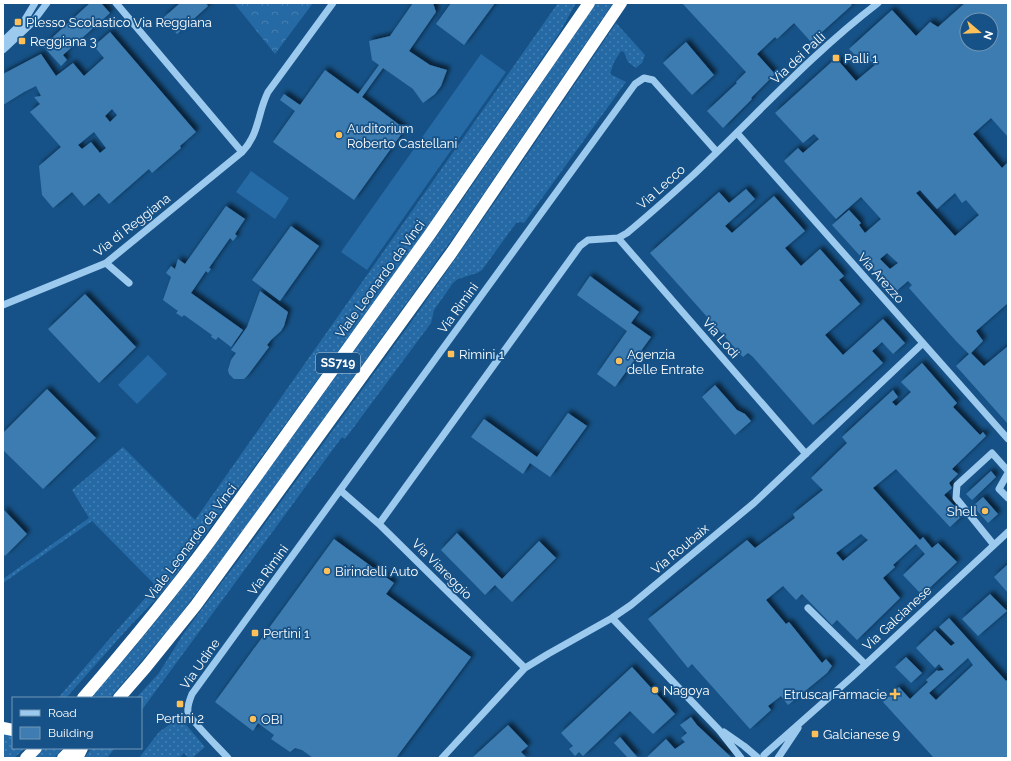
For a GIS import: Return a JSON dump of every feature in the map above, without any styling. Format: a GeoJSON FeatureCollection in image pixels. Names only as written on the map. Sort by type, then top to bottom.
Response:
{"type":"FeatureCollection","features":[{"type":"Feature","properties":{"kind":"highway","name":"Viale Leonardo da Vinci"},"geometry":{"type":"LineString","coordinates":[[84,697],[175,588],[210,541],[430,234],[589,3]]}},
{"type":"Feature","properties":{"kind":"highway","name":"SS719"},"geometry":{"type":"LineString","coordinates":[[120,697],[196,605],[452,252],[621,3]]}},
{"type":"Feature","properties":{"kind":"highway"},"geometry":{"type":"LineString","coordinates":[[26,758],[35,749]]}},
{"type":"Feature","properties":{"kind":"highway"},"geometry":{"type":"LineString","coordinates":[[63,758],[72,749]]}},
{"type":"Feature","properties":{"kind":"highway"},"geometry":{"type":"LineString","coordinates":[[77,758],[82,749]]}},
{"type":"Feature","properties":{"kind":"street"},"geometry":{"type":"LineString","coordinates":[[3,41],[24,21],[35,3]]}},
{"type":"Feature","properties":{"kind":"street"},"geometry":{"type":"LineString","coordinates":[[3,50],[32,23],[47,3]]}},
{"type":"Feature","properties":{"kind":"street"},"geometry":{"type":"LineString","coordinates":[[116,3],[242,152]]}},
{"type":"Feature","properties":{"kind":"street","name":"Via di Reggiana"},"geometry":{"type":"LineString","coordinates":[[3,305],[106,263],[242,152],[252,139],[268,92],[333,3]]}},
{"type":"Feature","properties":{"kind":"street","name":"Via dei Palli"},"geometry":{"type":"LineString","coordinates":[[717,152],[799,71],[858,18],[878,3]]}},
{"type":"Feature","properties":{"kind":"street","name":"Via Rimini"},"geometry":{"type":"LineString","coordinates":[[231,640],[636,84],[644,78],[653,80],[717,152]]}},
{"type":"Feature","properties":{"kind":"street","name":"Via Arezzo"},"geometry":{"type":"LineString","coordinates":[[737,133],[1008,439]]}},
{"type":"Feature","properties":{"kind":"street","name":"Via Lecco"},"geometry":{"type":"LineString","coordinates":[[618,238],[627,233],[717,152]]}},
{"type":"Feature","properties":{"kind":"street"},"geometry":{"type":"LineString","coordinates":[[379,524],[580,246],[588,240],[618,238]]}},
{"type":"Feature","properties":{"kind":"street","name":"Via Lodi"},"geometry":{"type":"LineString","coordinates":[[618,238],[806,454]]}},
{"type":"Feature","properties":{"kind":"street"},"geometry":{"type":"LineString","coordinates":[[106,263],[129,283]]}},
{"type":"Feature","properties":{"kind":"street","name":"Via Roubaix"},"geometry":{"type":"LineString","coordinates":[[442,758],[525,668],[612,618],[631,605],[754,503],[923,343]]}},
{"type":"Feature","properties":{"kind":"street"},"geometry":{"type":"LineString","coordinates":[[994,545],[956,498],[957,485],[992,453],[1008,472],[999,488],[1008,498]]}},
{"type":"Feature","properties":{"kind":"street","name":"Via Viareggio"},"geometry":{"type":"LineString","coordinates":[[340,490],[379,524],[525,668]]}},
{"type":"Feature","properties":{"kind":"street","name":"Via Galcianese"},"geometry":{"type":"LineString","coordinates":[[762,757],[1008,532]]}},
{"type":"Feature","properties":{"kind":"street"},"geometry":{"type":"LineString","coordinates":[[808,608],[865,664]]}},
{"type":"Feature","properties":{"kind":"street"},"geometry":{"type":"LineString","coordinates":[[612,618],[719,730],[741,758]]}},
{"type":"Feature","properties":{"kind":"street","name":"Via Udine"},"geometry":{"type":"LineString","coordinates":[[228,758],[188,712],[189,701],[192,694],[231,640]]}},
{"type":"Feature","properties":{"kind":"street","name":"Via Galcianese"},"geometry":{"type":"LineString","coordinates":[[778,758],[803,721]]}},
{"type":"Feature","properties":{"kind":"street"},"geometry":{"type":"LineString","coordinates":[[719,730],[762,757]]}},
{"type":"Feature","properties":{"kind":"green space"},"geometry":{"type":"Polygon","coordinates":[[[234,3],[313,3],[275,54],[234,3]]]}},
{"type":"Feature","properties":{"kind":"green space"},"geometry":{"type":"Polygon","coordinates":[[[558,3],[576,3],[560,32],[413,248],[170,583],[67,697],[59,697],[153,589],[153,583],[92,521],[3,583],[3,579],[89,518],[72,490],[123,447],[195,520],[558,3]]]}},
{"type":"Feature","properties":{"kind":"green space"},"geometry":{"type":"Polygon","coordinates":[[[596,3],[613,3],[463,224],[254,516],[173,624],[111,697],[91,697],[173,600],[458,206],[596,3]]]}},
{"type":"Feature","properties":{"kind":"green space"},"geometry":{"type":"Polygon","coordinates":[[[616,23],[645,55],[642,63],[636,68],[628,62],[624,52],[621,51],[614,62],[610,74],[626,82],[524,223],[516,223],[482,270],[458,279],[453,283],[434,310],[431,323],[345,439],[342,437],[142,710],[142,697],[137,697],[159,673],[184,633],[414,318],[616,23]]]}},
{"type":"Feature","properties":{"kind":"green space"},"geometry":{"type":"Polygon","coordinates":[[[481,54],[506,72],[367,270],[341,252],[481,54]]]}},
{"type":"Feature","properties":{"kind":"green space"},"geometry":{"type":"Polygon","coordinates":[[[251,171],[289,198],[275,219],[236,192],[251,171]]]}},
{"type":"Feature","properties":{"kind":"green space"},"geometry":{"type":"Polygon","coordinates":[[[148,355],[167,374],[137,404],[118,385],[148,355]]]}},
{"type":"Feature","properties":{"kind":"green space"},"geometry":{"type":"Polygon","coordinates":[[[179,719],[182,720],[205,747],[192,758],[188,758],[184,753],[179,758],[139,758],[159,732],[179,719]]]}},
{"type":"Feature","properties":{"kind":"green space"},"geometry":{"type":"Polygon","coordinates":[[[3,733],[12,734],[12,749],[24,749],[14,758],[3,758],[3,733]]]}},
{"type":"Feature","properties":{"kind":"green space"},"geometry":{"type":"Polygon","coordinates":[[[42,749],[62,749],[54,758],[33,758],[42,749]]]}},
{"type":"Feature","properties":{"kind":"green space"},"geometry":{"type":"Polygon","coordinates":[[[91,749],[114,749],[107,758],[84,758],[91,749]]]}},
{"type":"Feature","properties":{"kind":"building"},"geometry":{"type":"Polygon","coordinates":[[[90,3],[101,3],[110,13],[63,55],[67,60],[61,66],[43,46],[90,3]]]}},
{"type":"Feature","properties":{"kind":"building"},"geometry":{"type":"Polygon","coordinates":[[[178,3],[206,3],[208,6],[177,34],[163,18],[179,4],[178,3]]]}},
{"type":"Feature","properties":{"kind":"building","name":"Auditorium Roberto Castellani"},"geometry":{"type":"Polygon","coordinates":[[[413,3],[433,3],[436,12],[409,51],[430,65],[447,70],[441,86],[435,94],[423,103],[413,89],[383,68],[362,97],[405,129],[354,200],[273,142],[295,111],[280,100],[284,94],[300,105],[325,70],[358,94],[379,65],[372,60],[369,41],[390,36],[413,3]]]}},
{"type":"Feature","properties":{"kind":"building"},"geometry":{"type":"Polygon","coordinates":[[[451,3],[495,3],[464,45],[436,24],[451,3]]]}},
{"type":"Feature","properties":{"kind":"building"},"geometry":{"type":"Polygon","coordinates":[[[682,3],[850,3],[852,5],[811,42],[794,23],[777,39],[775,37],[757,54],[775,74],[723,128],[707,111],[737,83],[736,82],[746,72],[682,3]]]}},
{"type":"Feature","properties":{"kind":"building"},"geometry":{"type":"Polygon","coordinates":[[[965,3],[1006,3],[1008,5],[1008,137],[991,118],[973,134],[1002,168],[1007,163],[1008,164],[1008,303],[976,331],[983,341],[971,353],[984,366],[1008,346],[1008,424],[956,366],[969,354],[909,288],[912,285],[908,281],[894,293],[832,225],[849,210],[861,223],[859,225],[865,233],[881,219],[861,197],[836,219],[784,161],[798,148],[803,153],[819,139],[814,134],[803,143],[775,113],[836,58],[856,81],[875,65],[870,61],[865,65],[849,49],[892,10],[916,36],[930,22],[938,27],[965,3]],[[920,190],[916,193],[955,236],[979,215],[966,200],[962,203],[955,193],[937,209],[920,190]],[[887,253],[880,259],[890,269],[898,263],[887,253]]]}},
{"type":"Feature","properties":{"kind":"building"},"geometry":{"type":"Polygon","coordinates":[[[110,32],[196,132],[180,146],[181,148],[152,173],[149,169],[109,204],[99,193],[84,206],[72,192],[53,208],[42,195],[39,166],[61,147],[30,112],[40,104],[34,97],[41,96],[36,86],[3,105],[3,74],[41,54],[56,76],[73,63],[84,76],[104,58],[94,46],[110,32]],[[112,109],[105,116],[110,122],[117,115],[112,109]],[[94,132],[78,145],[82,149],[91,142],[100,153],[106,148],[94,132]]]}},
{"type":"Feature","properties":{"kind":"building"},"geometry":{"type":"Polygon","coordinates":[[[686,42],[714,75],[692,95],[663,63],[686,42]]]}},
{"type":"Feature","properties":{"kind":"building"},"geometry":{"type":"Polygon","coordinates":[[[746,189],[755,199],[725,226],[732,233],[774,196],[805,231],[785,248],[801,266],[820,249],[844,276],[839,280],[860,304],[825,335],[843,355],[883,319],[905,343],[893,354],[882,342],[872,351],[883,363],[813,425],[753,357],[748,353],[743,357],[650,253],[719,192],[729,203],[746,189]]]}},
{"type":"Feature","properties":{"kind":"building"},"geometry":{"type":"Polygon","coordinates":[[[226,206],[245,219],[235,234],[237,236],[233,241],[230,238],[209,268],[211,269],[208,273],[206,271],[191,293],[243,330],[231,347],[218,337],[216,340],[211,337],[212,335],[184,315],[182,317],[176,313],[178,311],[163,300],[171,277],[166,273],[171,266],[175,269],[178,259],[185,264],[226,206]]]}},
{"type":"Feature","properties":{"kind":"building"},"geometry":{"type":"Polygon","coordinates":[[[291,226],[319,246],[280,301],[252,280],[291,226]]]}},
{"type":"Feature","properties":{"kind":"building"},"geometry":{"type":"Polygon","coordinates":[[[590,276],[639,312],[631,323],[651,337],[615,387],[597,374],[627,331],[577,295],[590,276]]]}},
{"type":"Feature","properties":{"kind":"building"},"geometry":{"type":"Polygon","coordinates":[[[260,291],[288,312],[284,326],[267,345],[269,347],[248,375],[244,379],[234,379],[229,374],[228,370],[231,360],[236,353],[231,350],[247,327],[260,291]]]}},
{"type":"Feature","properties":{"kind":"building"},"geometry":{"type":"Polygon","coordinates":[[[85,294],[136,347],[99,383],[48,329],[85,294]]]}},
{"type":"Feature","properties":{"kind":"building"},"geometry":{"type":"Polygon","coordinates":[[[922,363],[957,403],[953,407],[980,435],[983,432],[986,436],[952,469],[958,474],[949,483],[952,488],[944,495],[963,515],[950,527],[896,469],[873,488],[920,540],[923,537],[932,548],[938,543],[957,562],[922,595],[903,575],[925,554],[916,544],[893,565],[895,567],[883,578],[900,598],[857,640],[837,620],[832,625],[802,594],[796,600],[783,586],[766,600],[786,624],[789,622],[822,663],[826,659],[832,666],[827,673],[788,705],[781,696],[768,706],[771,710],[750,729],[692,664],[688,668],[648,619],[747,540],[755,548],[795,518],[793,514],[823,490],[811,478],[847,443],[842,437],[893,390],[898,397],[892,402],[896,406],[911,392],[901,382],[922,363]],[[861,534],[836,553],[843,561],[868,540],[861,534]]]}},
{"type":"Feature","properties":{"kind":"building"},"geometry":{"type":"Polygon","coordinates":[[[715,385],[737,410],[745,414],[751,421],[735,435],[702,397],[715,385]]]}},
{"type":"Feature","properties":{"kind":"building"},"geometry":{"type":"Polygon","coordinates":[[[47,389],[96,438],[43,489],[3,450],[3,433],[47,389]]]}},
{"type":"Feature","properties":{"kind":"building"},"geometry":{"type":"Polygon","coordinates":[[[568,413],[587,426],[550,477],[530,463],[523,474],[471,437],[484,419],[537,457],[568,413]]]}},
{"type":"Feature","properties":{"kind":"building"},"geometry":{"type":"Polygon","coordinates":[[[991,471],[996,477],[972,500],[966,494],[991,471]]]}},
{"type":"Feature","properties":{"kind":"building"},"geometry":{"type":"Polygon","coordinates":[[[983,497],[998,514],[988,523],[973,506],[983,497]]]}},
{"type":"Feature","properties":{"kind":"building"},"geometry":{"type":"Polygon","coordinates":[[[3,509],[27,534],[5,556],[3,553],[3,509]]]}},
{"type":"Feature","properties":{"kind":"building"},"geometry":{"type":"Polygon","coordinates":[[[457,533],[502,579],[539,541],[556,558],[512,602],[495,585],[485,595],[441,550],[457,533]]]}},
{"type":"Feature","properties":{"kind":"building"},"geometry":{"type":"Polygon","coordinates":[[[334,539],[394,583],[386,594],[471,657],[396,758],[313,758],[302,750],[295,748],[290,752],[271,739],[274,735],[258,723],[253,731],[215,702],[334,539]]]}},
{"type":"Feature","properties":{"kind":"building"},"geometry":{"type":"Polygon","coordinates":[[[1008,564],[1008,593],[994,577],[1008,564]]]}},
{"type":"Feature","properties":{"kind":"building"},"geometry":{"type":"Polygon","coordinates":[[[990,594],[1007,611],[978,636],[962,619],[990,594]]]}},
{"type":"Feature","properties":{"kind":"building"},"geometry":{"type":"Polygon","coordinates":[[[949,618],[1006,681],[1008,679],[1008,758],[934,758],[883,702],[899,687],[910,699],[928,682],[926,680],[937,670],[944,670],[939,664],[935,668],[916,648],[935,630],[951,646],[955,643],[939,627],[949,618]],[[968,658],[929,693],[936,700],[973,665],[968,658]]]}},
{"type":"Feature","properties":{"kind":"building"},"geometry":{"type":"Polygon","coordinates":[[[906,657],[922,673],[911,683],[895,667],[906,657]]]}},
{"type":"Feature","properties":{"kind":"building"},"geometry":{"type":"Polygon","coordinates":[[[632,667],[675,714],[653,734],[630,711],[583,756],[579,752],[575,756],[569,749],[573,746],[561,733],[632,667]]]}},
{"type":"Feature","properties":{"kind":"building"},"geometry":{"type":"Polygon","coordinates":[[[691,717],[697,725],[732,758],[646,758],[666,739],[675,749],[685,742],[681,738],[687,733],[680,725],[691,717]]]}},
{"type":"Feature","properties":{"kind":"building"},"geometry":{"type":"Polygon","coordinates":[[[508,725],[528,746],[521,752],[527,758],[472,758],[508,725]]]}},
{"type":"Feature","properties":{"kind":"building"},"geometry":{"type":"Polygon","coordinates":[[[620,737],[638,758],[628,758],[614,743],[620,737]]]}},
{"type":"Feature","properties":{"kind":"place","name":"Plesso Scolastico Via Reggiana"},"geometry":{"type":"Point","coordinates":[18,22]}},
{"type":"Feature","properties":{"kind":"place","name":"Reggiana 3"},"geometry":{"type":"Point","coordinates":[22,41]}},
{"type":"Feature","properties":{"kind":"place","name":"Palli 1"},"geometry":{"type":"Point","coordinates":[836,58]}},
{"type":"Feature","properties":{"kind":"place","name":"Auditorium Roberto Castellani"},"geometry":{"type":"Point","coordinates":[339,135]}},
{"type":"Feature","properties":{"kind":"place","name":"Rimini 1"},"geometry":{"type":"Point","coordinates":[451,354]}},
{"type":"Feature","properties":{"kind":"place","name":"Agenzia delle Entrate"},"geometry":{"type":"Point","coordinates":[619,361]}},
{"type":"Feature","properties":{"kind":"place","name":"Shell"},"geometry":{"type":"Point","coordinates":[985,511]}},
{"type":"Feature","properties":{"kind":"place","name":"Birindelli Auto"},"geometry":{"type":"Point","coordinates":[327,571]}},
{"type":"Feature","properties":{"kind":"place","name":"Pertini 1"},"geometry":{"type":"Point","coordinates":[255,633]}},
{"type":"Feature","properties":{"kind":"place","name":"Nagoya"},"geometry":{"type":"Point","coordinates":[655,690]}},
{"type":"Feature","properties":{"kind":"place","name":"Etrusca Farmacie"},"geometry":{"type":"Point","coordinates":[895,694]}},
{"type":"Feature","properties":{"kind":"place","name":"Pertini 2"},"geometry":{"type":"Point","coordinates":[180,704]}},
{"type":"Feature","properties":{"kind":"place","name":"OBI"},"geometry":{"type":"Point","coordinates":[253,719]}},
{"type":"Feature","properties":{"kind":"place","name":"Galcianese 9"},"geometry":{"type":"Point","coordinates":[815,734]}}]}
